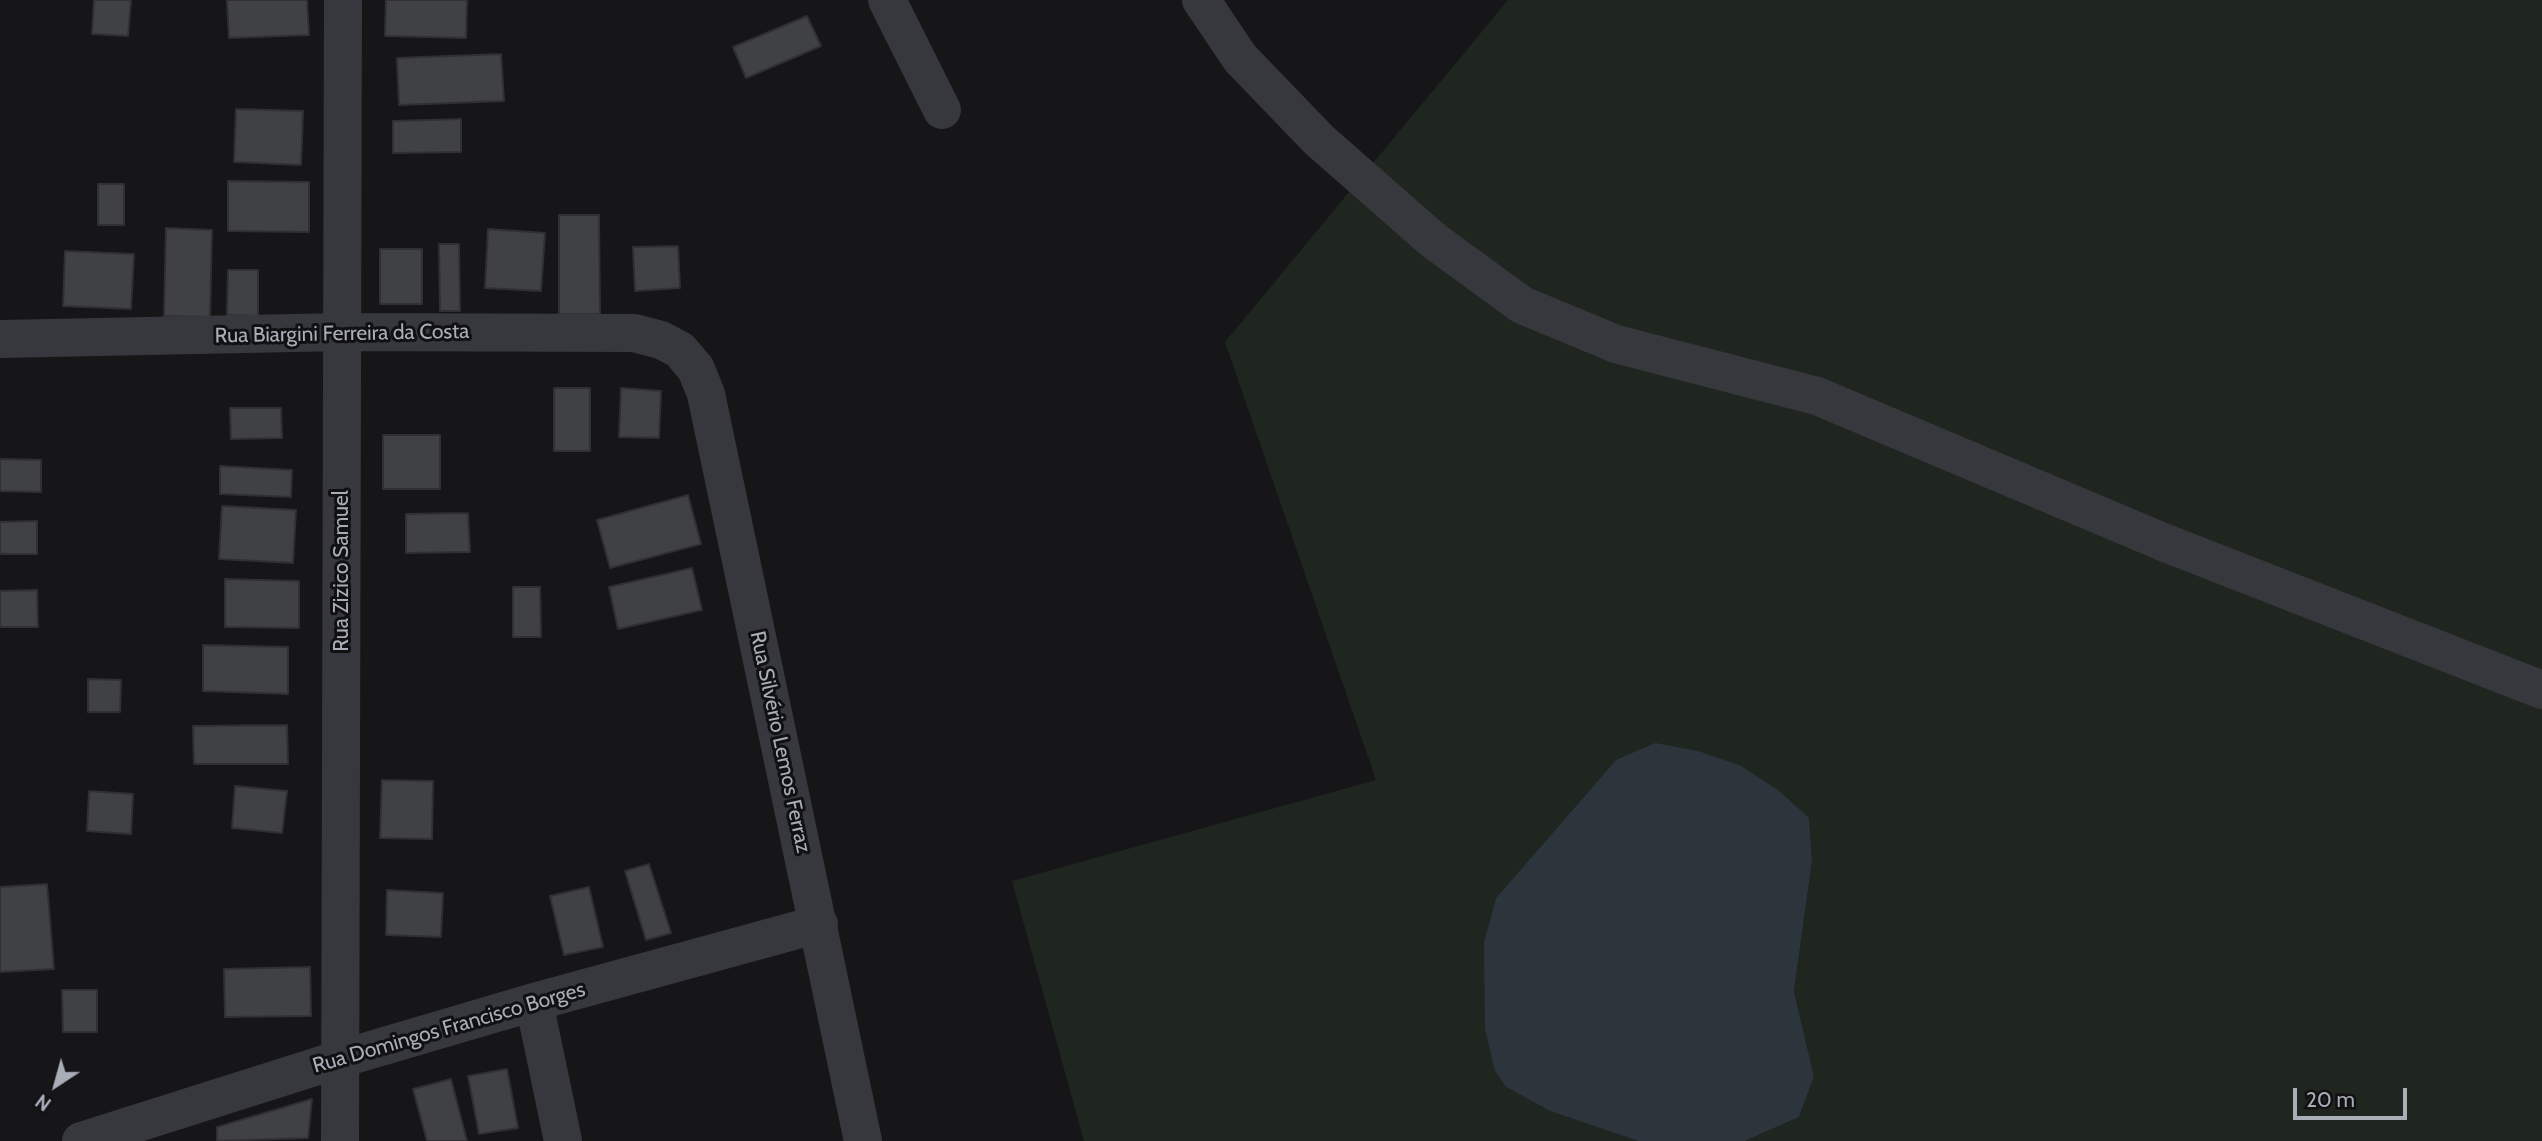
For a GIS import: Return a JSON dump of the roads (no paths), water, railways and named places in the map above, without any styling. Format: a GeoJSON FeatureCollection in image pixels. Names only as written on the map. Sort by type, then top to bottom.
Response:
{"type":"FeatureCollection","features":[{"type":"Feature","properties":{"kind":"street","name":"Rua Zizico Samuel"},"geometry":{"type":"LineString","coordinates":[[340,1141],[343,0]]}},
{"type":"Feature","properties":{"kind":"street"},"geometry":{"type":"LineString","coordinates":[[887,0],[942,110]]}},
{"type":"Feature","properties":{"kind":"street"},"geometry":{"type":"LineString","coordinates":[[1201,0],[1240,58],[1319,139],[1433,240],[1522,305],[1616,344],[1817,396],[2163,542],[2542,690]]}},
{"type":"Feature","properties":{"kind":"street","name":"Rua Biargini Ferreira da Costa"},"geometry":{"type":"LineString","coordinates":[[0,339],[343,332],[634,333],[661,340],[680,350]]}},
{"type":"Feature","properties":{"kind":"street","name":"Rua Silvério Lemos Ferraz"},"geometry":{"type":"LineString","coordinates":[[680,350],[696,369],[706,394],[863,1141]]}},
{"type":"Feature","properties":{"kind":"street","name":"Rua Domingos Francisco Borges"},"geometry":{"type":"LineString","coordinates":[[81,1141],[340,1059],[534,1002],[819,924]]}},
{"type":"Feature","properties":{"kind":"street"},"geometry":{"type":"LineString","coordinates":[[534,1002],[563,1141]]}}]}
